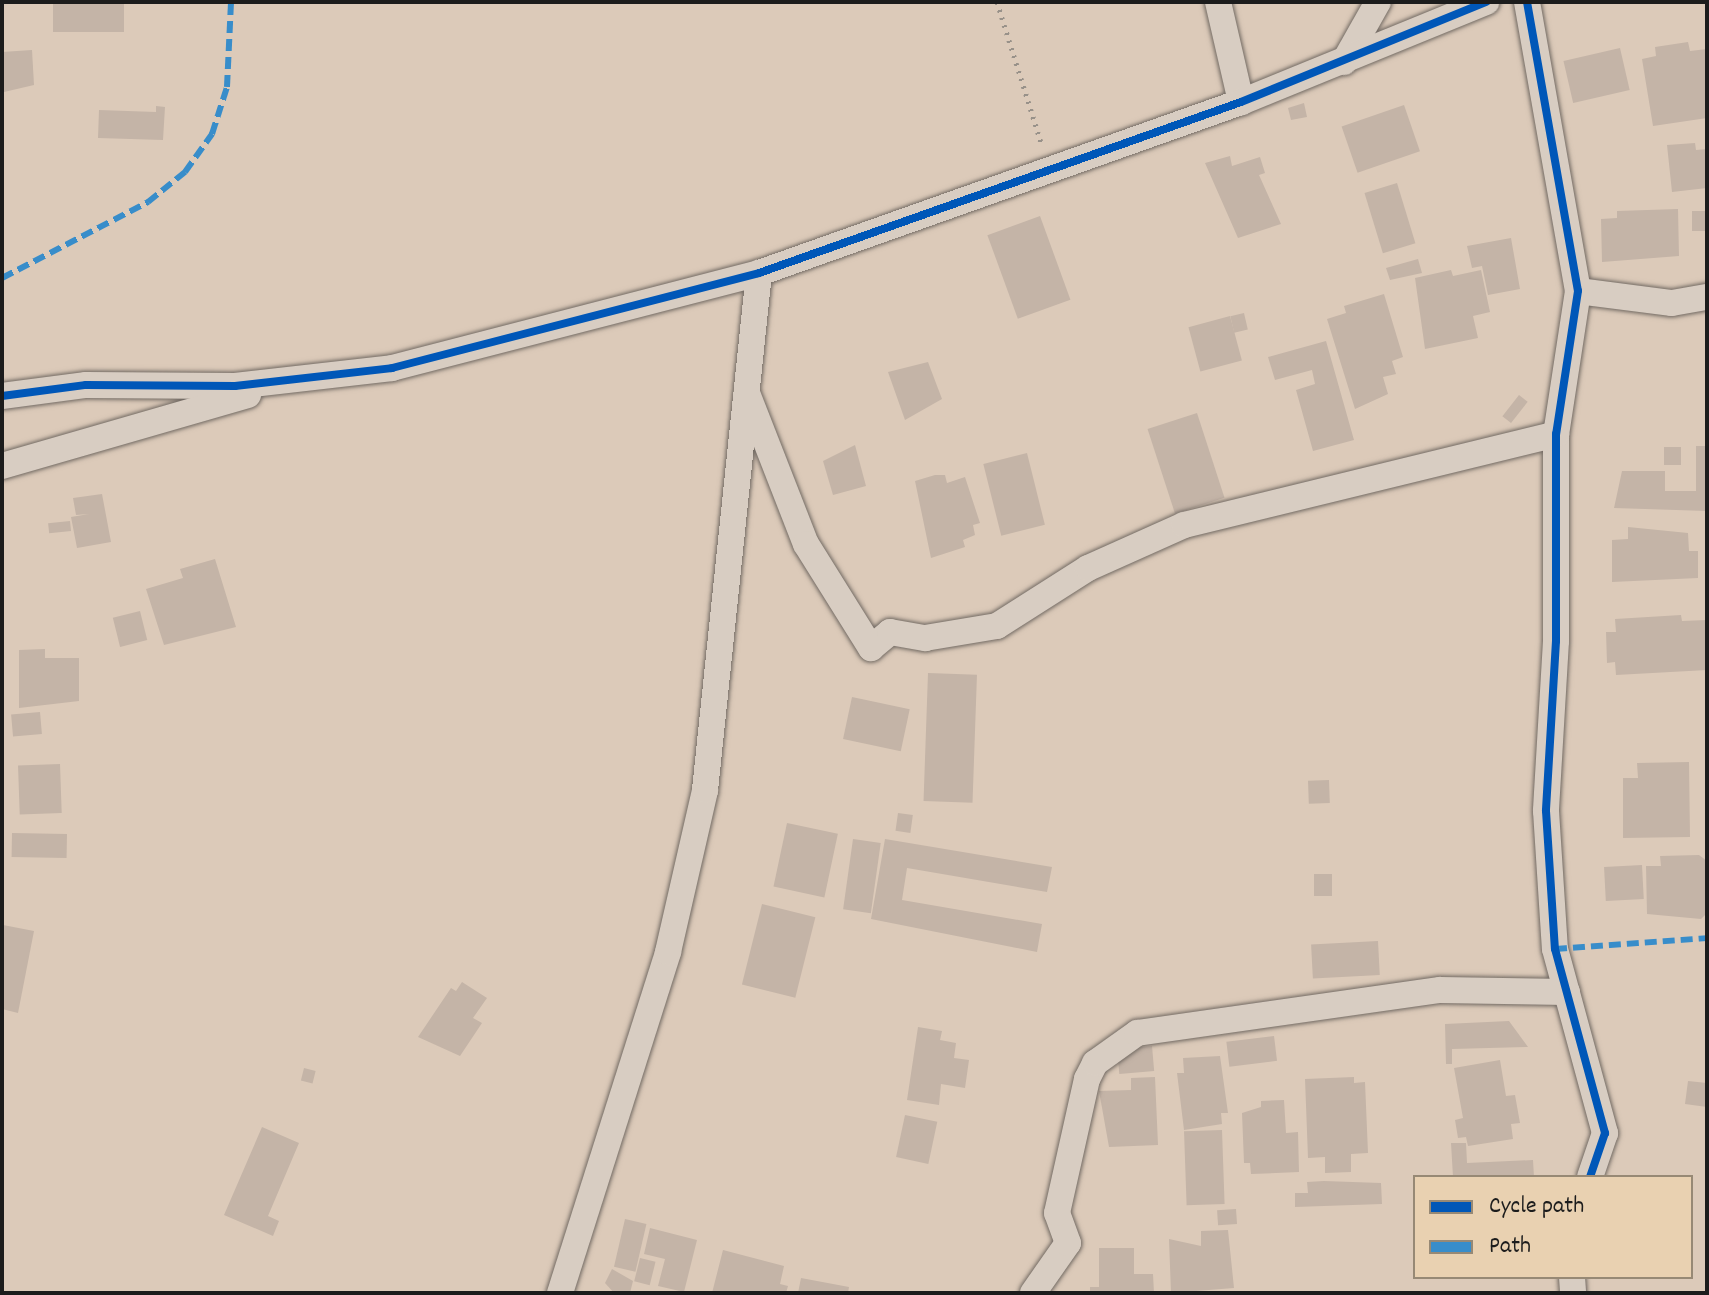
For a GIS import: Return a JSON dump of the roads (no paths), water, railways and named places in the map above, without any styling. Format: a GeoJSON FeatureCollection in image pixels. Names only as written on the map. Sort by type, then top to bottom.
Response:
{"type":"FeatureCollection","features":[{"type":"Feature","properties":{"kind":"street"},"geometry":{"type":"LineString","coordinates":[[1218,2],[1241,102]]}},
{"type":"Feature","properties":{"kind":"street"},"geometry":{"type":"LineString","coordinates":[[1344,62],[1378,2]]}},
{"type":"Feature","properties":{"kind":"street"},"geometry":{"type":"LineString","coordinates":[[2,396],[86,385],[294,381],[392,368],[759,273],[1241,102],[1486,2]]}},
{"type":"Feature","properties":{"kind":"street"},"geometry":{"type":"LineString","coordinates":[[1527,2],[1578,291],[1556,434],[1556,641],[1546,811],[1555,949],[1605,1133],[1591,1175]]}},
{"type":"Feature","properties":{"kind":"street"},"geometry":{"type":"LineString","coordinates":[[560,1293],[668,952],[705,790],[759,273]]}},
{"type":"Feature","properties":{"kind":"street"},"geometry":{"type":"LineString","coordinates":[[1578,291],[1672,303],[1707,297]]}},
{"type":"Feature","properties":{"kind":"street"},"geometry":{"type":"LineString","coordinates":[[2,466],[294,381]]}},
{"type":"Feature","properties":{"kind":"street"},"geometry":{"type":"LineString","coordinates":[[746,392],[806,544],[871,648],[890,632],[925,638],[997,626],[1088,568],[1184,525],[1556,434]]}},
{"type":"Feature","properties":{"kind":"street"},"geometry":{"type":"LineString","coordinates":[[1033,1293],[1068,1243],[1057,1213],[1087,1079],[1095,1063],[1137,1033],[1440,990],[1567,992]]}}]}
